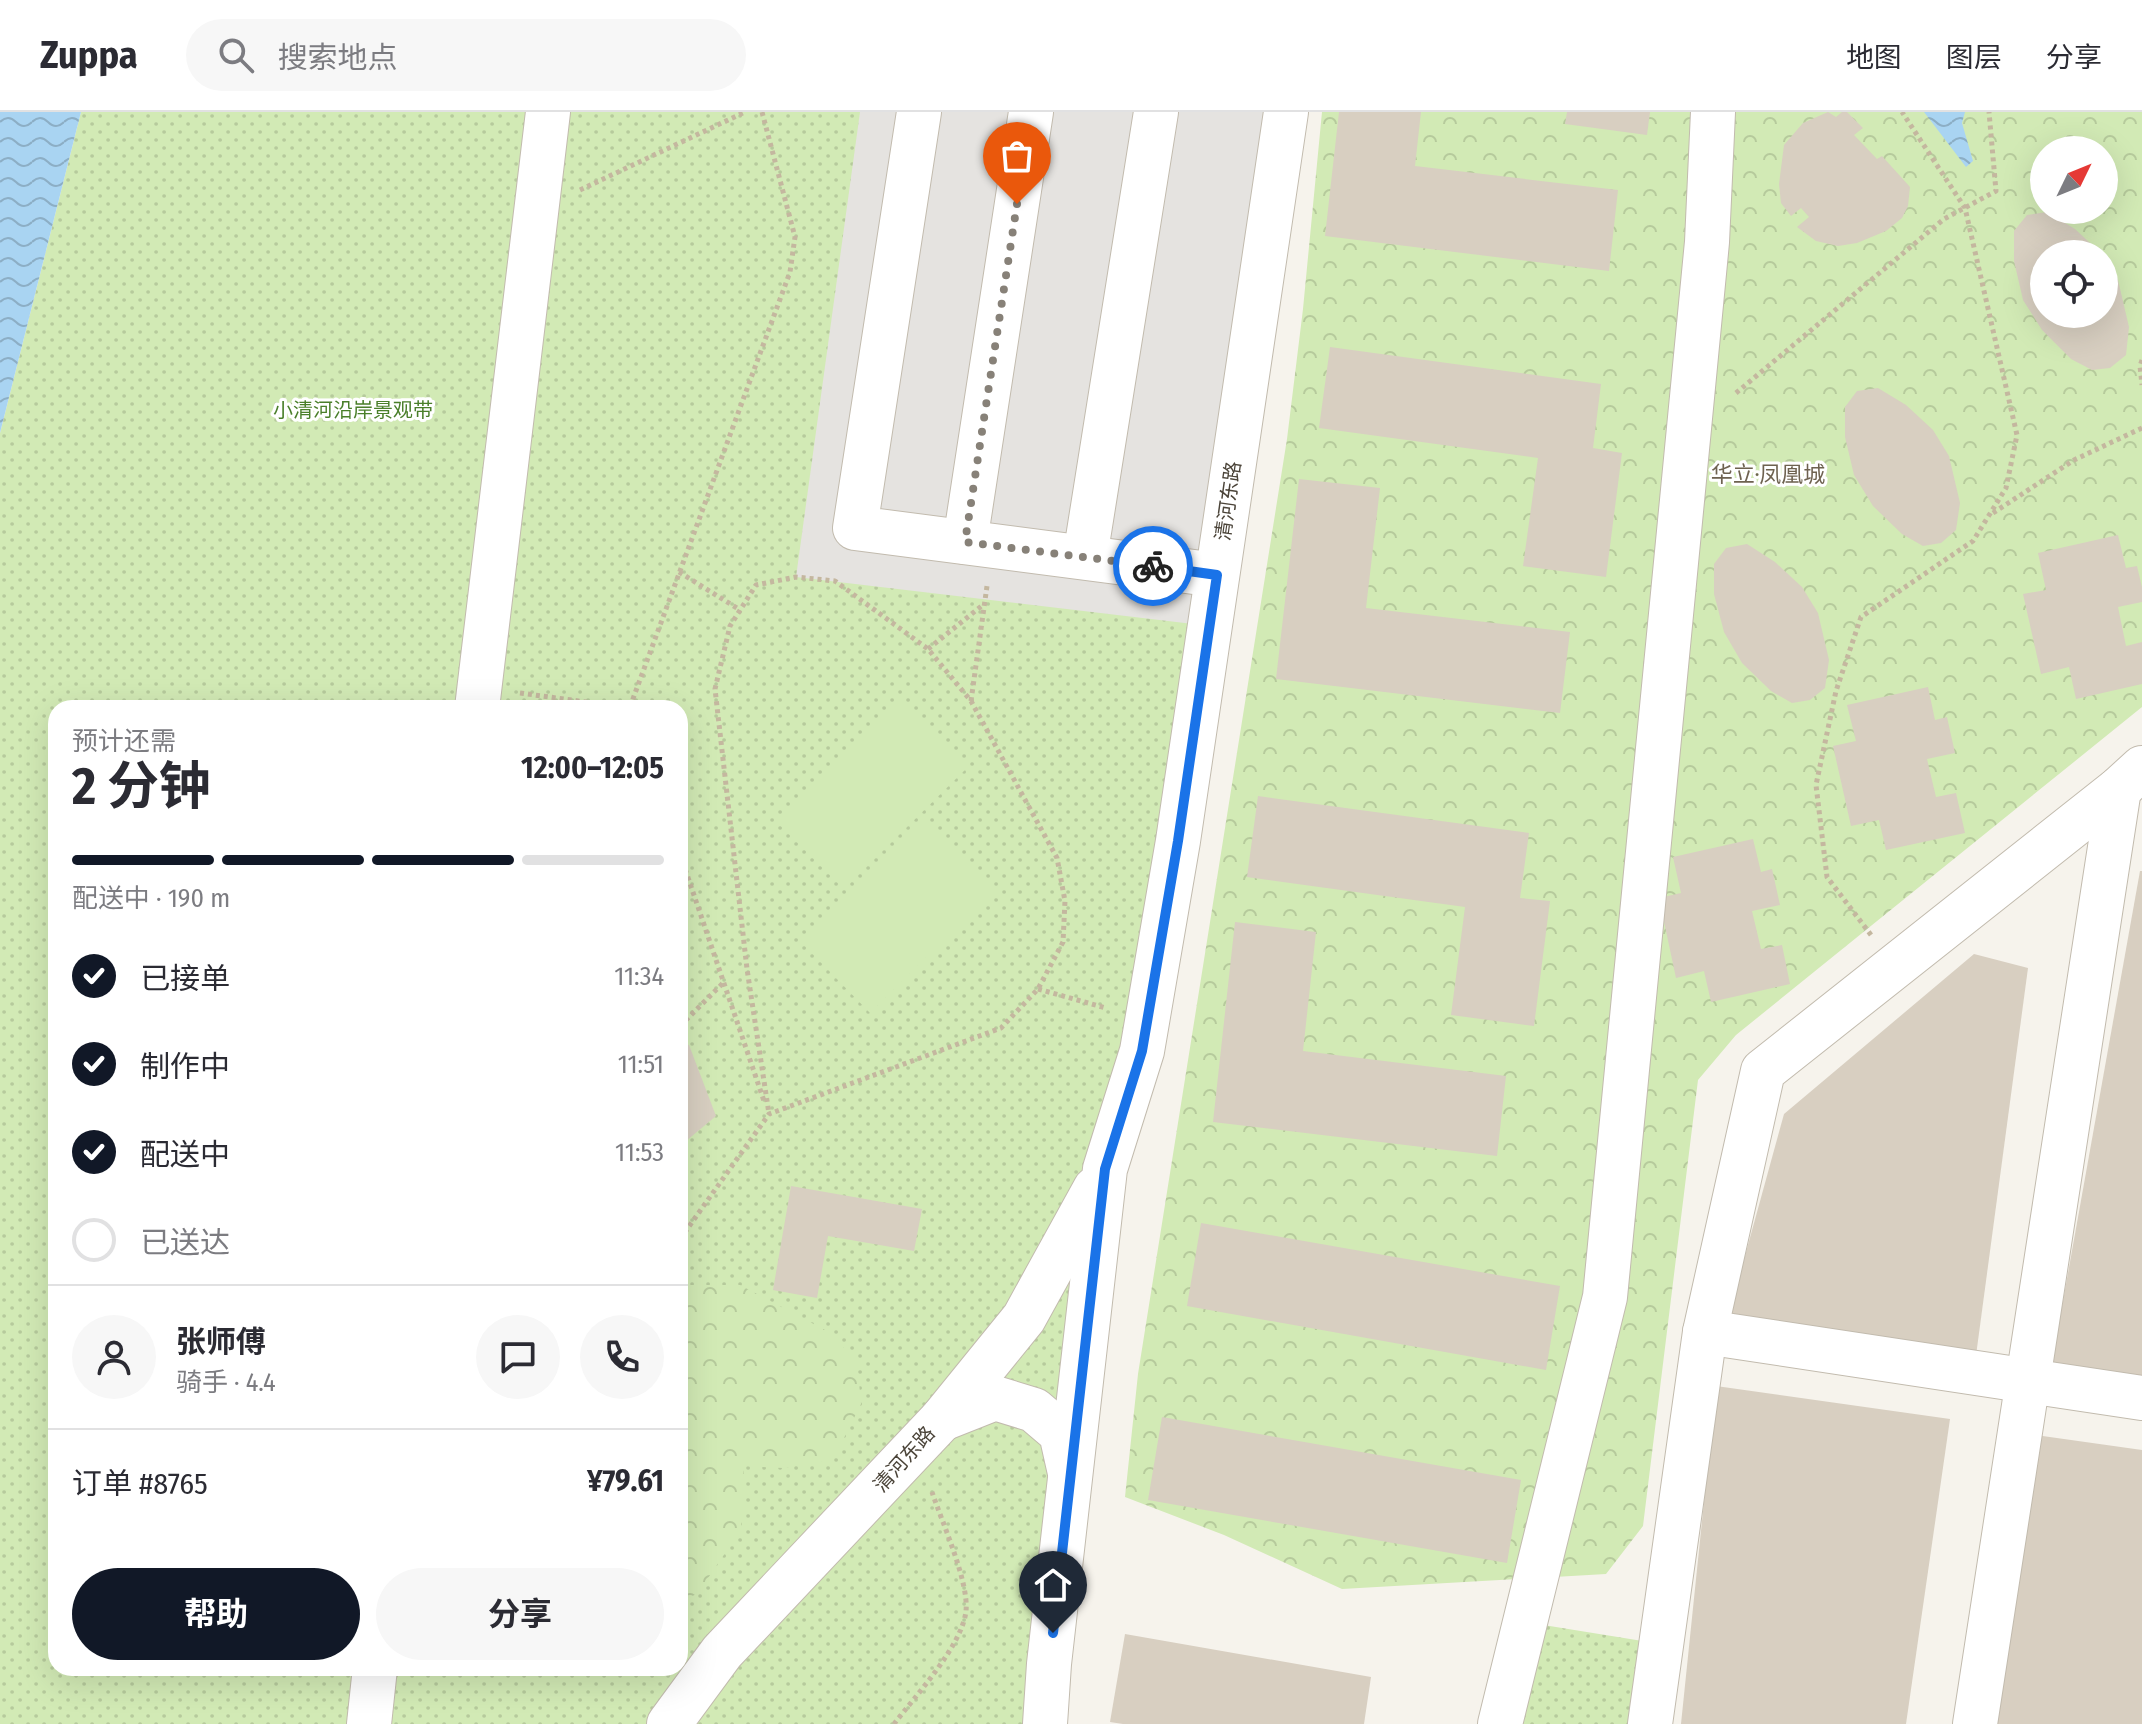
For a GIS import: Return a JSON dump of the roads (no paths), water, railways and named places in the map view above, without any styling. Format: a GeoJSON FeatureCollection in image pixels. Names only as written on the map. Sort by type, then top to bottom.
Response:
{"type":"FeatureCollection","features":[{"type":"Feature","properties":{"kind":"street"},"geometry":{"type":"LineString","coordinates":[[478,698],[548,112]]}},
{"type":"Feature","properties":{"kind":"street"},"geometry":{"type":"LineString","coordinates":[[919,112],[855,528],[1217,575]]}},
{"type":"Feature","properties":{"kind":"street"},"geometry":{"type":"LineString","coordinates":[[979,543],[1031,112]]}},
{"type":"Feature","properties":{"kind":"street"},"geometry":{"type":"LineString","coordinates":[[1085,557],[1156,112]]}},
{"type":"Feature","properties":{"kind":"street","name":"清河东路"},"geometry":{"type":"LineString","coordinates":[[1045,1724],[1105,1169],[1142,1051],[1178,841],[1286,112]]}},
{"type":"Feature","properties":{"kind":"street"},"geometry":{"type":"LineString","coordinates":[[1500,1724],[1605,1297],[1707,242],[1713,112]]}},
{"type":"Feature","properties":{"kind":"street"},"geometry":{"type":"LineString","coordinates":[[1650,1724],[1705,1332],[1763,1071],[2130,779]]}},
{"type":"Feature","properties":{"kind":"street"},"geometry":{"type":"LineString","coordinates":[[1975,1724],[2028,1381],[2130,779]]}},
{"type":"Feature","properties":{"kind":"street","name":"清河东路"},"geometry":{"type":"LineString","coordinates":[[669,1724],[722,1652],[929,1432],[1024,1318],[1105,1169]]}},
{"type":"Feature","properties":{"kind":"street"},"geometry":{"type":"LineString","coordinates":[[1705,1332],[2142,1398]]}},
{"type":"Feature","properties":{"kind":"street"},"geometry":{"type":"LineString","coordinates":[[929,1432],[995,1398],[1034,1410],[1061,1433],[1071,1475]]}},
{"type":"Feature","properties":{"kind":"street"},"geometry":{"type":"LineString","coordinates":[[369,1724],[374,1676]]}},
{"type":"Feature","properties":{"kind":"water"},"geometry":{"type":"Polygon","coordinates":[[[0,112],[81,112],[0,433],[0,112]]]}},
{"type":"Feature","properties":{"kind":"water"},"geometry":{"type":"Polygon","coordinates":[[[1924,112],[1965,112],[1962,123],[1973,161],[1966,167],[1924,112]]]}},
{"type":"Feature","properties":{"kind":"district","name":"华立·凤凰城"},"geometry":{"type":"Point","coordinates":[1768,474]}},
{"type":"Feature","properties":{"kind":"park label","name":"小清河沿岸景观带"},"geometry":{"type":"Point","coordinates":[353,410]}}]}
